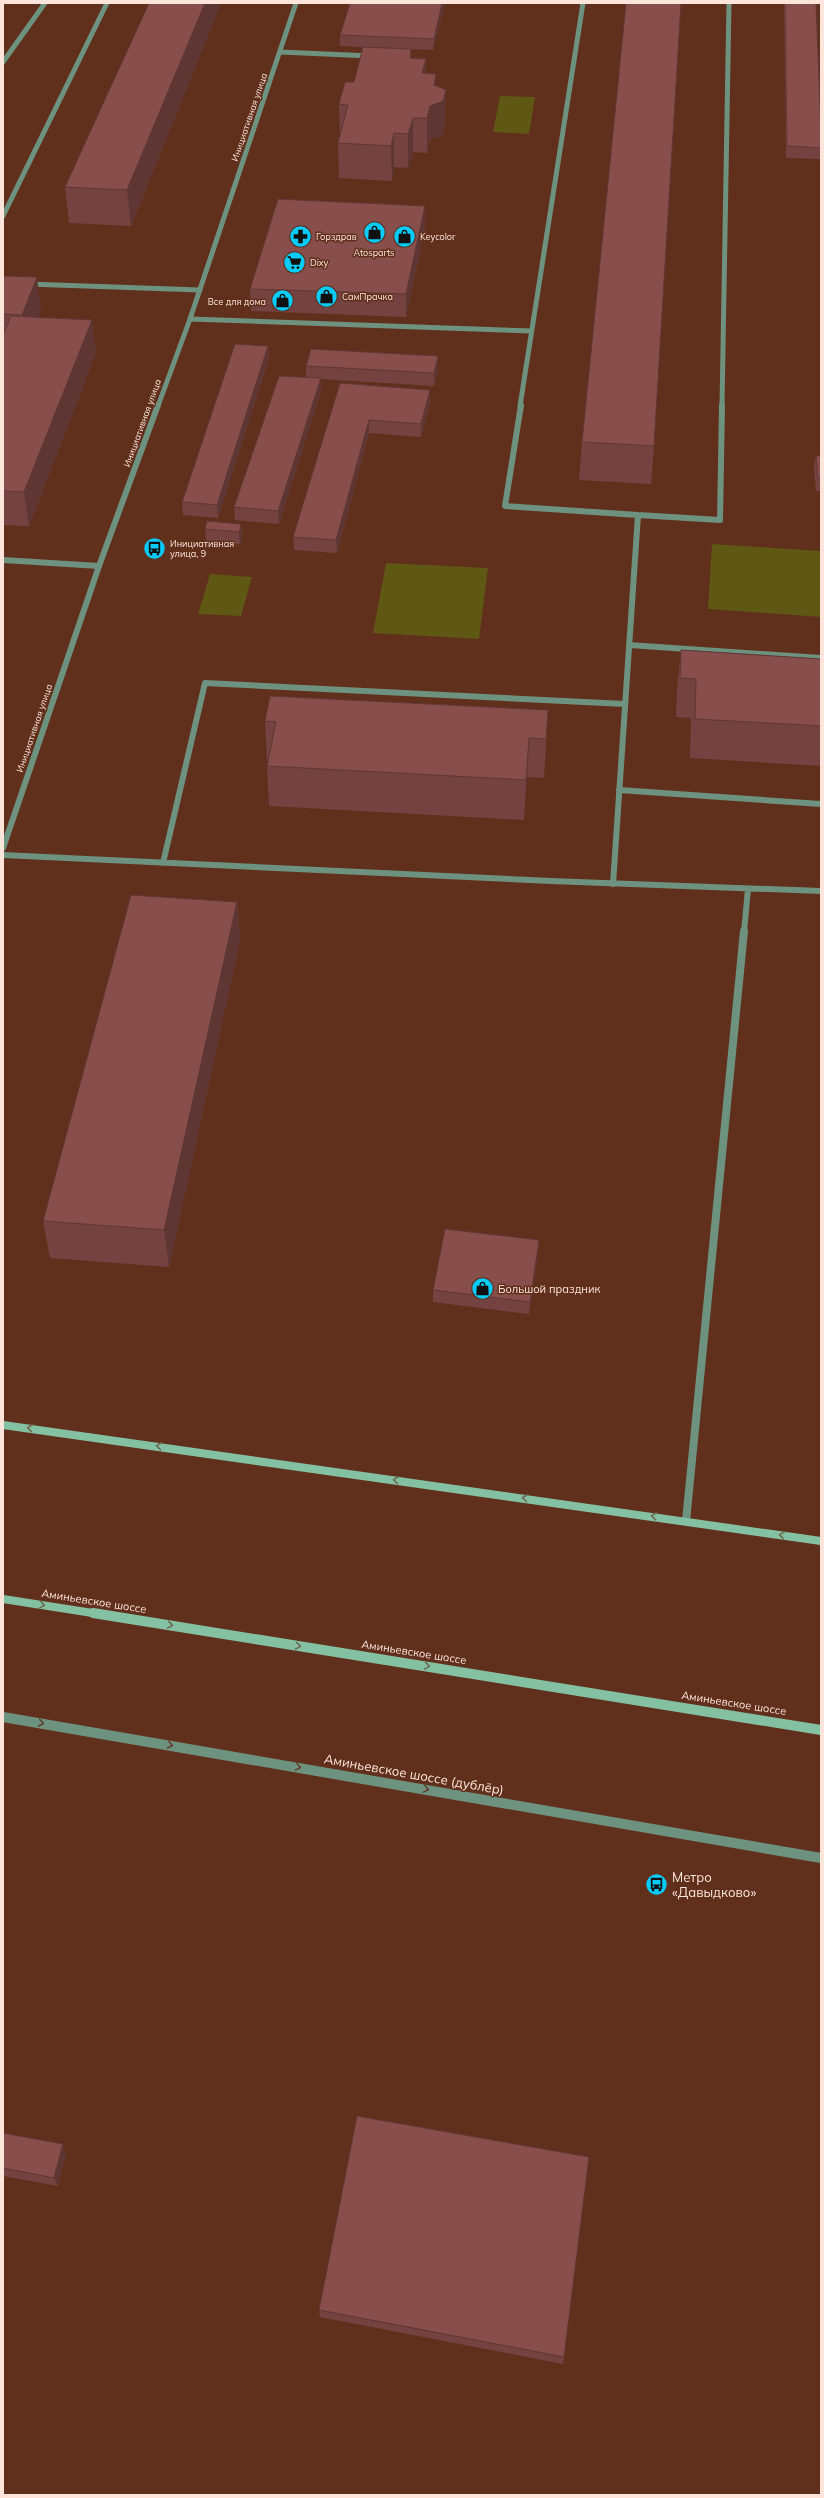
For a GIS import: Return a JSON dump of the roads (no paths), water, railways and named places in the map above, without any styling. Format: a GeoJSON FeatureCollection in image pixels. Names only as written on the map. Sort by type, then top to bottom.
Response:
{"type":"FeatureCollection","features":[{"type":"Feature","properties":{"kind":"main road"},"geometry":{"type":"LineString","coordinates":[[3,1425],[821,1541]]}},
{"type":"Feature","properties":{"kind":"main road","name":"Аминьевское шоссе"},"geometry":{"type":"LineString","coordinates":[[3,1598],[821,1730]]}},
{"type":"Feature","properties":{"kind":"street"},"geometry":{"type":"LineString","coordinates":[[3,62],[45,3]]}},
{"type":"Feature","properties":{"kind":"street"},"geometry":{"type":"LineString","coordinates":[[3,216],[107,3]]}},
{"type":"Feature","properties":{"kind":"street","name":"Инициативная улица"},"geometry":{"type":"LineString","coordinates":[[3,848],[99,566],[190,319],[296,3]]}},
{"type":"Feature","properties":{"kind":"street"},"geometry":{"type":"LineString","coordinates":[[583,3],[505,506],[720,520],[729,3]]}},
{"type":"Feature","properties":{"kind":"street"},"geometry":{"type":"LineString","coordinates":[[280,52],[378,57]]}},
{"type":"Feature","properties":{"kind":"street"},"geometry":{"type":"LineString","coordinates":[[19,284],[200,290]]}},
{"type":"Feature","properties":{"kind":"street"},"geometry":{"type":"LineString","coordinates":[[190,319],[532,331]]}},
{"type":"Feature","properties":{"kind":"street"},"geometry":{"type":"LineString","coordinates":[[613,884],[638,515]]}},
{"type":"Feature","properties":{"kind":"street"},"geometry":{"type":"LineString","coordinates":[[3,560],[99,566]]}},
{"type":"Feature","properties":{"kind":"street"},"geometry":{"type":"LineString","coordinates":[[630,645],[821,658]]}},
{"type":"Feature","properties":{"kind":"street"},"geometry":{"type":"LineString","coordinates":[[163,862],[205,683],[625,704]]}},
{"type":"Feature","properties":{"kind":"street"},"geometry":{"type":"LineString","coordinates":[[620,790],[821,804]]}},
{"type":"Feature","properties":{"kind":"street"},"geometry":{"type":"LineString","coordinates":[[3,855],[613,884],[821,891]]}},
{"type":"Feature","properties":{"kind":"street"},"geometry":{"type":"LineString","coordinates":[[686,1521],[748,889]]}},
{"type":"Feature","properties":{"kind":"street","name":"Аминьевское шоссе (дублёр)"},"geometry":{"type":"LineString","coordinates":[[3,1717],[821,1858]]}},
{"type":"Feature","properties":{"kind":"place","name":"Atosparts"},"geometry":{"type":"Point","coordinates":[374,233]}},
{"type":"Feature","properties":{"kind":"place","name":"Горздрав"},"geometry":{"type":"Point","coordinates":[300,236]}},
{"type":"Feature","properties":{"kind":"place","name":"Keycolor"},"geometry":{"type":"Point","coordinates":[405,236]}},
{"type":"Feature","properties":{"kind":"place","name":"Dixy"},"geometry":{"type":"Point","coordinates":[295,262]}},
{"type":"Feature","properties":{"kind":"place","name":"СамПрачка"},"geometry":{"type":"Point","coordinates":[327,296]}},
{"type":"Feature","properties":{"kind":"place","name":"Все для дома"},"geometry":{"type":"Point","coordinates":[282,301]}},
{"type":"Feature","properties":{"kind":"place","name":"Инициативная улица, 9"},"geometry":{"type":"Point","coordinates":[154,548]}},
{"type":"Feature","properties":{"kind":"place","name":"Большой праздник"},"geometry":{"type":"Point","coordinates":[482,1289]}},
{"type":"Feature","properties":{"kind":"place","name":"Метро «Давыдково»"},"geometry":{"type":"Point","coordinates":[656,1884]}}]}
